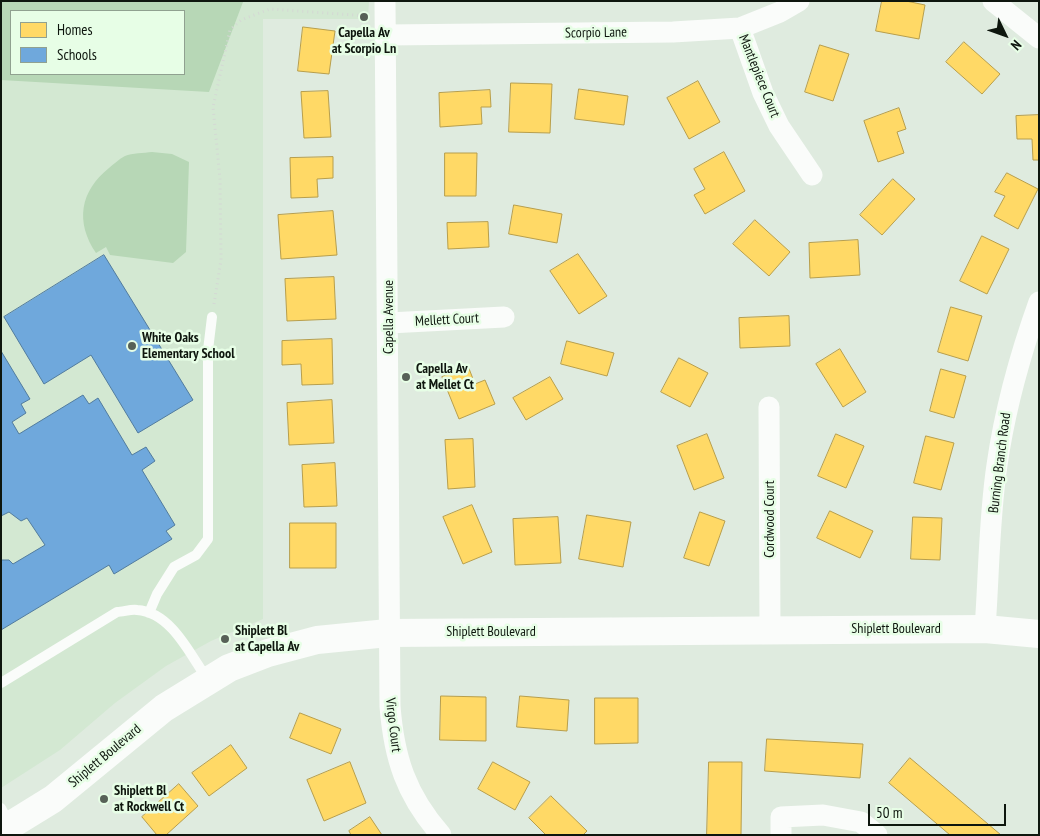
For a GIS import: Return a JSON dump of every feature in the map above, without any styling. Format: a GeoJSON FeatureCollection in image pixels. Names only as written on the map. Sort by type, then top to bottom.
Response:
{"type":"FeatureCollection","features":[{"type":"Feature","properties":{"kind":"street","name":"Scorpio Lane"},"geometry":{"type":"LineString","coordinates":[[386,18],[673,32],[740,28],[780,12],[799,1]]}},
{"type":"Feature","properties":{"kind":"street"},"geometry":{"type":"LineString","coordinates":[[993,1],[1039,38]]}},
{"type":"Feature","properties":{"kind":"street","name":"Capella Avenue"},"geometry":{"type":"LineString","coordinates":[[386,18],[389,323],[388,633]]}},
{"type":"Feature","properties":{"kind":"street","name":"Mantlepiece Court"},"geometry":{"type":"LineString","coordinates":[[740,28],[764,93],[779,126],[812,175]]}},
{"type":"Feature","properties":{"kind":"street","name":"Burning Branch Road"},"geometry":{"type":"LineString","coordinates":[[985,628],[996,466],[1007,406],[1023,346],[1039,302]]}},
{"type":"Feature","properties":{"kind":"street","name":"Mellett Court"},"geometry":{"type":"LineString","coordinates":[[389,323],[504,317]]}},
{"type":"Feature","properties":{"kind":"street","name":"Cordwood Court"},"geometry":{"type":"LineString","coordinates":[[769,408],[770,630]]}},
{"type":"Feature","properties":{"kind":"street","name":"Shiplett Boulevard"},"geometry":{"type":"LineString","coordinates":[[7,825],[53,799],[164,708],[208,680],[229,668],[268,653],[317,640],[388,633],[985,628],[1039,634]]}},
{"type":"Feature","properties":{"kind":"street","name":"Virgo Court"},"geometry":{"type":"LineString","coordinates":[[388,633],[390,706],[395,750],[415,800],[442,835]]}},
{"type":"Feature","properties":{"kind":"street"},"geometry":{"type":"LineString","coordinates":[[780,835],[781,817],[823,825],[861,822],[876,835]]}},
{"type":"Feature","properties":{"kind":"lane"},"geometry":{"type":"LineString","coordinates":[[150,613],[157,594],[174,567],[196,555],[208,539],[208,350],[212,317]]}},
{"type":"Feature","properties":{"kind":"lane"},"geometry":{"type":"LineString","coordinates":[[1,683],[117,612],[136,610],[155,614],[173,630],[208,680]]}},
{"type":"Feature","properties":{"kind":"path"},"geometry":{"type":"LineString","coordinates":[[212,317],[221,260],[220,179],[213,107],[230,30],[240,20],[270,9],[386,18]]}},
{"type":"Feature","properties":{"kind":"shaded area","name":"White Oaks Elementary School"},"geometry":{"type":"Polygon","coordinates":[[[1,1],[369,1],[368,19],[263,19],[263,619],[211,641],[166,666],[115,703],[60,750],[1,788],[1,1]]]}},
{"type":"Feature","properties":{"kind":"shaded area"},"geometry":{"type":"Polygon","coordinates":[[[1,1],[243,1],[209,92],[1,80],[1,1]]]}},
{"type":"Feature","properties":{"kind":"shaded area"},"geometry":{"type":"Polygon","coordinates":[[[152,152],[172,154],[189,162],[186,252],[173,263],[110,255],[106,247],[96,253],[89,241],[83,219],[87,197],[92,187],[99,177],[123,157],[131,154],[152,152]]]}},
{"type":"Feature","properties":{"kind":"building: Homes"},"geometry":{"type":"Polygon","coordinates":[[[882,1],[906,1],[925,5],[919,39],[876,31],[882,1]]]}},
{"type":"Feature","properties":{"kind":"building: Homes"},"geometry":{"type":"Polygon","coordinates":[[[303,27],[335,31],[329,74],[298,71],[303,27]]]}},
{"type":"Feature","properties":{"kind":"building: Homes"},"geometry":{"type":"Polygon","coordinates":[[[964,42],[1000,74],[982,94],[946,62],[964,42]]]}},
{"type":"Feature","properties":{"kind":"building: Homes"},"geometry":{"type":"Polygon","coordinates":[[[820,45],[849,54],[833,101],[805,92],[820,45]]]}},
{"type":"Feature","properties":{"kind":"building: Homes"},"geometry":{"type":"Polygon","coordinates":[[[698,81],[720,122],[689,139],[667,98],[698,81]]]}},
{"type":"Feature","properties":{"kind":"building: Homes"},"geometry":{"type":"Polygon","coordinates":[[[511,83],[552,84],[550,133],[509,132],[511,83]]]}},
{"type":"Feature","properties":{"kind":"building: Homes"},"geometry":{"type":"Polygon","coordinates":[[[579,89],[628,96],[624,125],[575,119],[579,89]]]}},
{"type":"Feature","properties":{"kind":"building: Homes"},"geometry":{"type":"Polygon","coordinates":[[[490,90],[491,107],[481,107],[482,124],[440,127],[439,93],[490,90]]]}},
{"type":"Feature","properties":{"kind":"building: Homes"},"geometry":{"type":"Polygon","coordinates":[[[328,91],[331,137],[304,138],[301,92],[328,91]]]}},
{"type":"Feature","properties":{"kind":"building: Homes"},"geometry":{"type":"Polygon","coordinates":[[[899,108],[906,129],[897,132],[904,153],[878,162],[864,121],[899,108]]]}},
{"type":"Feature","properties":{"kind":"building: Homes"},"geometry":{"type":"Polygon","coordinates":[[[1039,115],[1039,160],[1033,160],[1032,139],[1017,139],[1016,116],[1039,115]]]}},
{"type":"Feature","properties":{"kind":"building: Homes"},"geometry":{"type":"Polygon","coordinates":[[[724,152],[745,191],[705,214],[694,195],[705,189],[694,169],[724,152]]]}},
{"type":"Feature","properties":{"kind":"building: Homes"},"geometry":{"type":"Polygon","coordinates":[[[445,153],[477,153],[476,196],[445,196],[445,153]]]}},
{"type":"Feature","properties":{"kind":"building: Homes"},"geometry":{"type":"Polygon","coordinates":[[[333,157],[333,178],[317,179],[318,197],[291,198],[290,158],[333,157]]]}},
{"type":"Feature","properties":{"kind":"building: Homes"},"geometry":{"type":"Polygon","coordinates":[[[1007,173],[1038,189],[1018,229],[994,216],[1005,196],[995,192],[1007,173]]]}},
{"type":"Feature","properties":{"kind":"building: Homes"},"geometry":{"type":"Polygon","coordinates":[[[893,179],[915,199],[882,235],[860,215],[893,179]]]}},
{"type":"Feature","properties":{"kind":"building: Homes"},"geometry":{"type":"Polygon","coordinates":[[[514,205],[562,214],[557,243],[509,234],[514,205]]]}},
{"type":"Feature","properties":{"kind":"building: Homes"},"geometry":{"type":"Polygon","coordinates":[[[333,211],[337,255],[281,259],[278,215],[333,211]]]}},
{"type":"Feature","properties":{"kind":"building: Homes"},"geometry":{"type":"Polygon","coordinates":[[[755,220],[790,252],[769,276],[733,244],[755,220]]]}},
{"type":"Feature","properties":{"kind":"building: Homes"},"geometry":{"type":"Polygon","coordinates":[[[488,222],[489,247],[448,249],[447,223],[488,222]]]}},
{"type":"Feature","properties":{"kind":"building: Homes"},"geometry":{"type":"Polygon","coordinates":[[[982,236],[1009,249],[987,294],[960,281],[982,236]]]}},
{"type":"Feature","properties":{"kind":"building: Homes"},"geometry":{"type":"Polygon","coordinates":[[[858,240],[860,275],[810,278],[809,243],[858,240]]]}},
{"type":"Feature","properties":{"kind":"building: Homes"},"geometry":{"type":"Polygon","coordinates":[[[578,254],[607,296],[579,314],[550,271],[578,254]]]}},
{"type":"Feature","properties":{"kind":"building: Homes"},"geometry":{"type":"Polygon","coordinates":[[[334,277],[336,319],[287,321],[285,279],[334,277]]]}},
{"type":"Feature","properties":{"kind":"building: Homes"},"geometry":{"type":"Polygon","coordinates":[[[951,307],[982,316],[968,361],[938,352],[951,307]]]}},
{"type":"Feature","properties":{"kind":"building: Homes"},"geometry":{"type":"Polygon","coordinates":[[[789,316],[790,346],[740,348],[739,318],[789,316]]]}},
{"type":"Feature","properties":{"kind":"building: Homes"},"geometry":{"type":"Polygon","coordinates":[[[332,339],[333,384],[302,385],[301,364],[282,365],[282,341],[332,339]]]}},
{"type":"Feature","properties":{"kind":"building: Homes"},"geometry":{"type":"Polygon","coordinates":[[[567,341],[614,353],[607,376],[561,364],[567,341]]]}},
{"type":"Feature","properties":{"kind":"building: Homes"},"geometry":{"type":"Polygon","coordinates":[[[840,349],[866,392],[843,407],[816,364],[840,349]]]}},
{"type":"Feature","properties":{"kind":"building: Homes"},"geometry":{"type":"Polygon","coordinates":[[[679,358],[708,373],[690,407],[661,392],[679,358]]]}},
{"type":"Feature","properties":{"kind":"building: Homes"},"geometry":{"type":"Polygon","coordinates":[[[468,366],[475,384],[485,380],[495,404],[459,419],[442,377],[468,366]]]}},
{"type":"Feature","properties":{"kind":"building: Homes"},"geometry":{"type":"Polygon","coordinates":[[[941,369],[966,376],[954,418],[930,411],[941,369]]]}},
{"type":"Feature","properties":{"kind":"building: Homes"},"geometry":{"type":"Polygon","coordinates":[[[550,377],[563,399],[526,420],[513,398],[550,377]]]}},
{"type":"Feature","properties":{"kind":"building: Homes"},"geometry":{"type":"Polygon","coordinates":[[[332,400],[334,443],[289,445],[287,403],[332,400]]]}},
{"type":"Feature","properties":{"kind":"building: Homes"},"geometry":{"type":"Polygon","coordinates":[[[707,434],[724,478],[694,490],[677,446],[707,434]]]}},
{"type":"Feature","properties":{"kind":"building: Homes"},"geometry":{"type":"Polygon","coordinates":[[[836,434],[864,446],[846,488],[818,476],[836,434]]]}},
{"type":"Feature","properties":{"kind":"building: Homes"},"geometry":{"type":"Polygon","coordinates":[[[926,436],[954,443],[941,490],[914,483],[926,436]]]}},
{"type":"Feature","properties":{"kind":"building: Homes"},"geometry":{"type":"Polygon","coordinates":[[[473,439],[475,487],[448,489],[445,440],[473,439]]]}},
{"type":"Feature","properties":{"kind":"building: Homes"},"geometry":{"type":"Polygon","coordinates":[[[335,463],[337,506],[304,507],[302,465],[335,463]]]}},
{"type":"Feature","properties":{"kind":"building: Homes"},"geometry":{"type":"Polygon","coordinates":[[[472,505],[492,552],[463,564],[443,517],[472,505]]]}},
{"type":"Feature","properties":{"kind":"building: Homes"},"geometry":{"type":"Polygon","coordinates":[[[830,511],[873,531],[860,558],[817,538],[830,511]]]}},
{"type":"Feature","properties":{"kind":"building: Homes"},"geometry":{"type":"Polygon","coordinates":[[[700,512],[725,521],[709,566],[684,558],[700,512]]]}},
{"type":"Feature","properties":{"kind":"building: Homes"},"geometry":{"type":"Polygon","coordinates":[[[587,515],[631,522],[623,567],[579,559],[587,515]]]}},
{"type":"Feature","properties":{"kind":"building: Homes"},"geometry":{"type":"Polygon","coordinates":[[[558,517],[561,563],[515,565],[513,519],[558,517]]]}},
{"type":"Feature","properties":{"kind":"building: Homes"},"geometry":{"type":"Polygon","coordinates":[[[913,517],[942,518],[940,560],[911,559],[913,517]]]}},
{"type":"Feature","properties":{"kind":"building: Homes"},"geometry":{"type":"Polygon","coordinates":[[[290,523],[336,523],[336,568],[290,568],[290,523]]]}},
{"type":"Feature","properties":{"kind":"building: Homes"},"geometry":{"type":"Polygon","coordinates":[[[441,696],[486,697],[486,741],[440,740],[441,696]]]}},
{"type":"Feature","properties":{"kind":"building: Homes"},"geometry":{"type":"Polygon","coordinates":[[[520,696],[569,700],[567,731],[517,727],[520,696]]]}},
{"type":"Feature","properties":{"kind":"building: Homes"},"geometry":{"type":"Polygon","coordinates":[[[595,698],[638,698],[638,743],[595,744],[595,698]]]}},
{"type":"Feature","properties":{"kind":"building: Homes"},"geometry":{"type":"Polygon","coordinates":[[[300,713],[341,729],[331,754],[290,738],[300,713]]]}},
{"type":"Feature","properties":{"kind":"building: Homes"},"geometry":{"type":"Polygon","coordinates":[[[767,739],[863,744],[860,778],[765,771],[767,739]]]}},
{"type":"Feature","properties":{"kind":"building: Homes"},"geometry":{"type":"Polygon","coordinates":[[[231,745],[247,768],[209,796],[192,773],[231,745]]]}},
{"type":"Feature","properties":{"kind":"building: Homes"},"geometry":{"type":"Polygon","coordinates":[[[910,758],[1001,835],[950,835],[889,783],[910,758]]]}},
{"type":"Feature","properties":{"kind":"building: Homes"},"geometry":{"type":"Polygon","coordinates":[[[350,762],[366,803],[324,821],[307,780],[350,762]]]}},
{"type":"Feature","properties":{"kind":"building: Homes"},"geometry":{"type":"Polygon","coordinates":[[[493,762],[530,782],[515,810],[478,789],[493,762]]]}},
{"type":"Feature","properties":{"kind":"building: Homes"},"geometry":{"type":"Polygon","coordinates":[[[709,762],[742,762],[741,835],[707,835],[709,762]]]}},
{"type":"Feature","properties":{"kind":"building: Homes"},"geometry":{"type":"Polygon","coordinates":[[[179,784],[198,806],[166,835],[157,835],[142,817],[179,784]]]}},
{"type":"Feature","properties":{"kind":"building: Homes"},"geometry":{"type":"Polygon","coordinates":[[[551,796],[587,831],[583,835],[546,835],[529,818],[551,796]]]}},
{"type":"Feature","properties":{"kind":"building: Homes"},"geometry":{"type":"Polygon","coordinates":[[[370,817],[382,835],[351,835],[349,831],[370,817]]]}},
{"type":"Feature","properties":{"kind":"building: Schools"},"geometry":{"type":"Polygon","coordinates":[[[104,255],[193,400],[138,433],[91,355],[44,384],[4,317],[104,255]]]}},
{"type":"Feature","properties":{"kind":"building: Schools"},"geometry":{"type":"Polygon","coordinates":[[[1,351],[30,399],[21,404],[26,413],[12,422],[19,434],[83,395],[89,404],[98,398],[132,455],[146,447],[155,461],[142,470],[175,525],[166,531],[172,539],[114,574],[109,565],[1,630],[1,560],[9,560],[13,564],[45,545],[27,518],[21,521],[9,512],[1,516],[1,351]]]}},
{"type":"Feature","properties":{"kind":"place","name":"Capella Av at Scorpio Ln"},"geometry":{"type":"Point","coordinates":[364,17]}},
{"type":"Feature","properties":{"kind":"place","name":"White Oaks Elementary School"},"geometry":{"type":"Point","coordinates":[132,346]}},
{"type":"Feature","properties":{"kind":"place","name":"Capella Av at Mellet Ct"},"geometry":{"type":"Point","coordinates":[406,377]}},
{"type":"Feature","properties":{"kind":"place","name":"Shiplett Bl at Capella Av"},"geometry":{"type":"Point","coordinates":[225,639]}},
{"type":"Feature","properties":{"kind":"place","name":"Shiplett Bl at Rockwell Ct"},"geometry":{"type":"Point","coordinates":[104,799]}}]}
